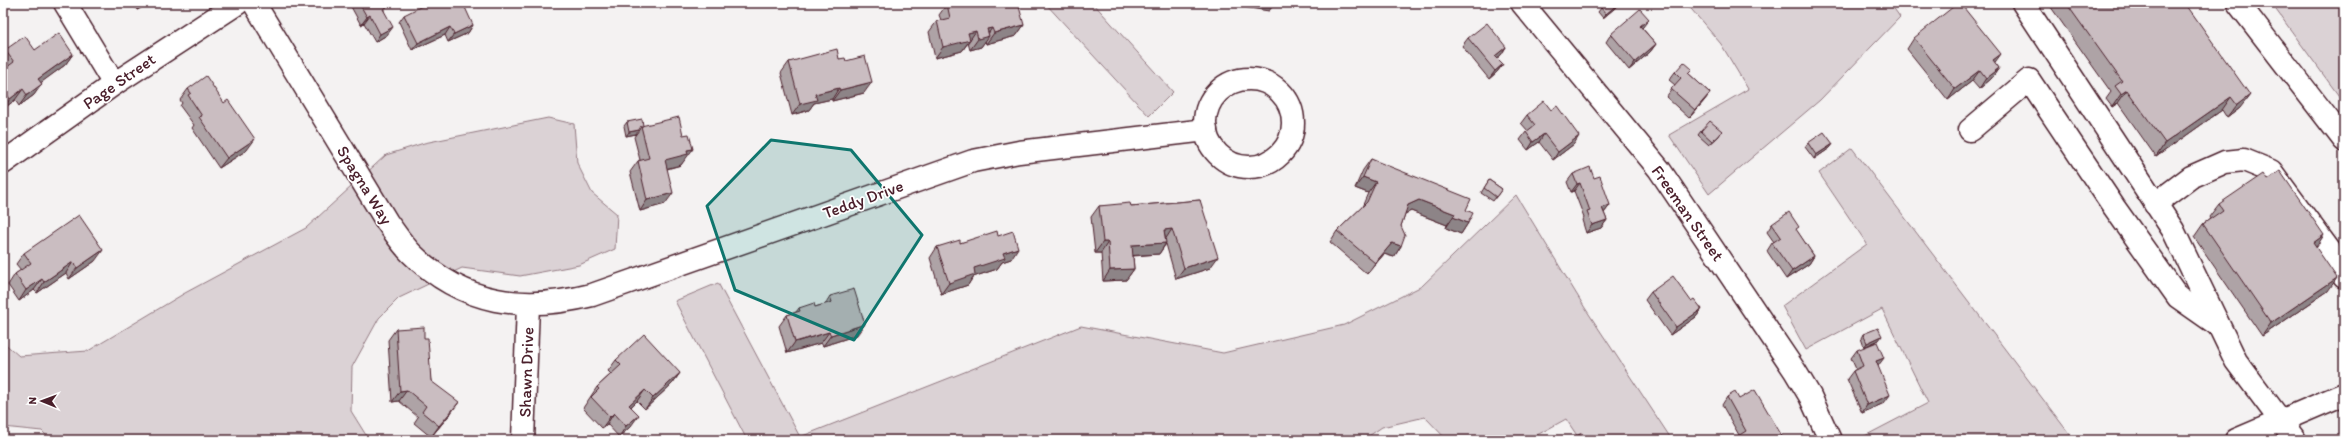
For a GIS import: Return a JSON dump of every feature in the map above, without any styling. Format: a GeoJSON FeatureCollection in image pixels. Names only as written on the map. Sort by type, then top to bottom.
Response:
{"type":"FeatureCollection","features":[{"type":"Feature","properties":{"kind":"street"},"geometry":{"type":"LineString","coordinates":[[65,3],[114,84]]}},
{"type":"Feature","properties":{"kind":"street","name":"Page Street"},"geometry":{"type":"LineString","coordinates":[[3,163],[114,84],[238,3]]}},
{"type":"Feature","properties":{"kind":"street","name":"Spagna Way"},"geometry":{"type":"LineString","coordinates":[[254,3],[387,222],[411,253],[441,278],[468,292],[494,300],[528,305]]}},
{"type":"Feature","properties":{"kind":"street","name":"Freeman Street"},"geometry":{"type":"LineString","coordinates":[[1522,3],[1632,135],[1687,208],[1795,371],[1810,396],[1830,440]]}},
{"type":"Feature","properties":{"kind":"street"},"geometry":{"type":"LineString","coordinates":[[2023,3],[2173,230],[2236,361],[2281,419],[2295,440]]}},
{"type":"Feature","properties":{"kind":"street"},"geometry":{"type":"LineString","coordinates":[[2238,3],[2344,140]]}},
{"type":"Feature","properties":{"kind":"street"},"geometry":{"type":"LineString","coordinates":[[1970,130],[2029,80],[2114,207],[2178,297],[2219,326]]}},
{"type":"Feature","properties":{"kind":"street","name":"Teddy Drive"},"geometry":{"type":"LineString","coordinates":[[528,305],[561,303],[592,295],[973,161],[1019,152],[1206,130]]}},
{"type":"Feature","properties":{"kind":"street"},"geometry":{"type":"LineString","coordinates":[[2156,204],[2191,177],[2225,162],[2244,160],[2272,171],[2330,251],[2344,276]]}},
{"type":"Feature","properties":{"kind":"street","name":"Shawn Drive"},"geometry":{"type":"LineString","coordinates":[[523,440],[528,305]]}},
{"type":"Feature","properties":{"kind":"street"},"geometry":{"type":"LineString","coordinates":[[2236,440],[2281,419],[2344,394]]}},
{"type":"Feature","properties":{"kind":"highlighted area"},"geometry":{"type":"Polygon","coordinates":[[[771,140],[851,150],[922,235],[854,340],[735,290],[707,206],[771,140]]]}},
{"type":"Feature","properties":{"kind":"shaded area"},"geometry":{"type":"Polygon","coordinates":[[[1045,3],[1093,3],[1173,92],[1149,116],[1045,3]]]}},
{"type":"Feature","properties":{"kind":"shaded area"},"geometry":{"type":"Polygon","coordinates":[[[1686,3],[1890,3],[1900,17],[1820,100],[1709,194],[1669,135],[1748,89],[1721,44],[1686,3]]]}},
{"type":"Feature","properties":{"kind":"shaded area"},"geometry":{"type":"Polygon","coordinates":[[[2271,3],[2344,3],[2344,103],[2271,3]]]}},
{"type":"Feature","properties":{"kind":"shaded area"},"geometry":{"type":"Polygon","coordinates":[[[548,118],[574,124],[577,163],[592,193],[617,214],[615,249],[579,265],[520,276],[462,268],[399,298],[379,318],[352,367],[351,411],[369,440],[51,440],[42,431],[3,427],[3,342],[19,356],[88,351],[185,293],[306,228],[386,155],[424,143],[548,118]]]}},
{"type":"Feature","properties":{"kind":"shaded area"},"geometry":{"type":"Polygon","coordinates":[[[1852,148],[2074,440],[1857,440],[1928,403],[1882,309],[1806,350],[1782,306],[1867,244],[1819,173],[1852,148]]]}},
{"type":"Feature","properties":{"kind":"shaded area"},"geometry":{"type":"Polygon","coordinates":[[[1516,195],[1585,308],[1672,440],[1580,440],[1566,419],[1528,440],[1447,440],[1425,417],[1382,427],[1363,440],[747,440],[675,301],[718,283],[800,437],[1081,326],[1223,353],[1344,325],[1422,286],[1516,195]]]}},
{"type":"Feature","properties":{"kind":"building"},"geometry":{"type":"Polygon","coordinates":[[[359,3],[385,3],[387,7],[383,9],[393,27],[380,34],[370,15],[367,17],[359,3]]]}},
{"type":"Feature","properties":{"kind":"building"},"geometry":{"type":"Polygon","coordinates":[[[428,3],[463,3],[473,25],[454,34],[450,27],[418,43],[404,15],[428,3]]]}},
{"type":"Feature","properties":{"kind":"building"},"geometry":{"type":"Polygon","coordinates":[[[1018,3],[1024,25],[994,33],[992,28],[987,29],[989,36],[978,39],[976,31],[968,33],[970,40],[943,47],[937,21],[950,18],[947,4],[1018,3]]]}},
{"type":"Feature","properties":{"kind":"building"},"geometry":{"type":"Polygon","coordinates":[[[1603,3],[1618,4],[1606,14],[1601,8],[1605,5],[1603,3]]]}},
{"type":"Feature","properties":{"kind":"building"},"geometry":{"type":"Polygon","coordinates":[[[1958,3],[1960,3],[2001,54],[1993,60],[1999,68],[1986,78],[1980,70],[1955,89],[1914,38],[1958,3]]]}},
{"type":"Feature","properties":{"kind":"building"},"geometry":{"type":"Polygon","coordinates":[[[2066,3],[2185,3],[2250,95],[2237,105],[2231,97],[2165,143],[2127,90],[2121,94],[2115,86],[2122,81],[2066,3]]]}},
{"type":"Feature","properties":{"kind":"building"},"geometry":{"type":"Polygon","coordinates":[[[1640,9],[1649,19],[1640,26],[1656,44],[1635,62],[1611,34],[1640,9]]]}},
{"type":"Feature","properties":{"kind":"building"},"geometry":{"type":"Polygon","coordinates":[[[1487,23],[1506,47],[1495,56],[1503,64],[1495,71],[1468,38],[1487,23]]]}},
{"type":"Feature","properties":{"kind":"building"},"geometry":{"type":"Polygon","coordinates":[[[59,33],[73,54],[38,79],[42,84],[27,95],[23,89],[10,99],[3,89],[3,70],[14,62],[5,50],[25,36],[35,50],[59,33]]]}},
{"type":"Feature","properties":{"kind":"building"},"geometry":{"type":"Polygon","coordinates":[[[837,49],[839,59],[845,58],[846,61],[865,56],[872,82],[840,90],[839,88],[815,94],[817,100],[800,104],[789,62],[837,49]]]}},
{"type":"Feature","properties":{"kind":"building"},"geometry":{"type":"Polygon","coordinates":[[[1684,62],[1692,69],[1688,73],[1710,93],[1695,110],[1671,89],[1681,78],[1675,72],[1684,62]]]}},
{"type":"Feature","properties":{"kind":"building"},"geometry":{"type":"Polygon","coordinates":[[[206,76],[224,103],[228,100],[255,139],[227,158],[199,117],[202,116],[188,95],[191,93],[188,89],[206,76]]]}},
{"type":"Feature","properties":{"kind":"building"},"geometry":{"type":"Polygon","coordinates":[[[1544,101],[1551,110],[1557,106],[1579,136],[1558,152],[1544,134],[1533,142],[1526,132],[1535,125],[1527,115],[1544,101]]]}},
{"type":"Feature","properties":{"kind":"building"},"geometry":{"type":"Polygon","coordinates":[[[679,117],[683,135],[689,134],[693,149],[687,150],[688,154],[665,160],[673,193],[647,200],[638,161],[649,158],[641,126],[679,117]]]}},
{"type":"Feature","properties":{"kind":"building"},"geometry":{"type":"Polygon","coordinates":[[[642,119],[643,126],[641,126],[639,130],[629,132],[627,122],[642,119]]]}},
{"type":"Feature","properties":{"kind":"building"},"geometry":{"type":"Polygon","coordinates":[[[1710,121],[1722,131],[1712,141],[1701,131],[1710,121]]]}},
{"type":"Feature","properties":{"kind":"building"},"geometry":{"type":"Polygon","coordinates":[[[1824,132],[1833,144],[1816,155],[1808,143],[1824,132]]]}},
{"type":"Feature","properties":{"kind":"building"},"geometry":{"type":"Polygon","coordinates":[[[1371,159],[1471,199],[1466,210],[1473,213],[1468,223],[1453,217],[1455,214],[1419,200],[1408,205],[1401,226],[1405,235],[1401,246],[1392,243],[1375,263],[1337,231],[1367,202],[1376,182],[1363,177],[1371,159]]]}},
{"type":"Feature","properties":{"kind":"building"},"geometry":{"type":"Polygon","coordinates":[[[1590,167],[1594,178],[1600,176],[1610,205],[1602,208],[1607,220],[1592,225],[1587,212],[1590,211],[1580,183],[1577,184],[1573,174],[1590,167]]]}},
{"type":"Feature","properties":{"kind":"building"},"geometry":{"type":"Polygon","coordinates":[[[2280,171],[2324,235],[2313,243],[2337,278],[2271,323],[2203,224],[2223,210],[2219,204],[2263,174],[2267,180],[2280,171]]]}},
{"type":"Feature","properties":{"kind":"building"},"geometry":{"type":"Polygon","coordinates":[[[1489,180],[1502,189],[1496,197],[1484,188],[1489,180]]]}},
{"type":"Feature","properties":{"kind":"building"},"geometry":{"type":"Polygon","coordinates":[[[1200,200],[1218,257],[1184,268],[1172,229],[1164,230],[1166,243],[1132,245],[1134,269],[1110,270],[1108,242],[1103,242],[1099,206],[1130,203],[1131,206],[1200,200]]]}},
{"type":"Feature","properties":{"kind":"building"},"geometry":{"type":"Polygon","coordinates":[[[1789,212],[1799,227],[1796,229],[1814,256],[1792,271],[1772,243],[1781,237],[1772,224],[1789,212]]]}},
{"type":"Feature","properties":{"kind":"building"},"geometry":{"type":"Polygon","coordinates":[[[79,215],[103,250],[77,268],[73,262],[44,282],[42,279],[26,290],[15,274],[31,263],[24,253],[79,215]]]}},
{"type":"Feature","properties":{"kind":"building"},"geometry":{"type":"Polygon","coordinates":[[[997,231],[998,236],[1013,231],[1018,248],[1003,253],[1005,258],[974,268],[975,274],[949,283],[937,247],[960,240],[960,243],[997,231]]]}},
{"type":"Feature","properties":{"kind":"building"},"geometry":{"type":"Polygon","coordinates":[[[1673,276],[1691,301],[1694,299],[1702,309],[1676,327],[1651,292],[1673,276]]]}},
{"type":"Feature","properties":{"kind":"building"},"geometry":{"type":"Polygon","coordinates":[[[854,289],[865,324],[831,335],[829,332],[795,342],[787,315],[800,311],[799,308],[814,303],[815,307],[832,302],[830,296],[854,289]]]}},
{"type":"Feature","properties":{"kind":"building"},"geometry":{"type":"Polygon","coordinates":[[[424,327],[424,338],[428,338],[431,381],[459,402],[439,426],[422,412],[426,406],[407,390],[400,391],[396,329],[424,327]]]}},
{"type":"Feature","properties":{"kind":"building"},"geometry":{"type":"Polygon","coordinates":[[[1878,328],[1882,336],[1867,343],[1863,334],[1878,328]]]}},
{"type":"Feature","properties":{"kind":"building"},"geometry":{"type":"Polygon","coordinates":[[[644,334],[680,373],[653,398],[645,390],[629,405],[639,415],[626,426],[614,413],[610,417],[591,397],[599,389],[597,387],[621,365],[616,360],[644,334]]]}},
{"type":"Feature","properties":{"kind":"building"},"geometry":{"type":"Polygon","coordinates":[[[1877,342],[1884,358],[1876,361],[1890,395],[1867,405],[1853,371],[1863,366],[1857,350],[1877,342]]]}},
{"type":"Feature","properties":{"kind":"building"},"geometry":{"type":"Polygon","coordinates":[[[1755,390],[1782,436],[1775,440],[1741,440],[1738,436],[1746,431],[1727,397],[1735,392],[1739,399],[1755,390]]]}},
{"type":"Feature","properties":{"kind":"building"},"geometry":{"type":"Polygon","coordinates":[[[1582,433],[1586,440],[1569,440],[1582,433]]]}}]}
